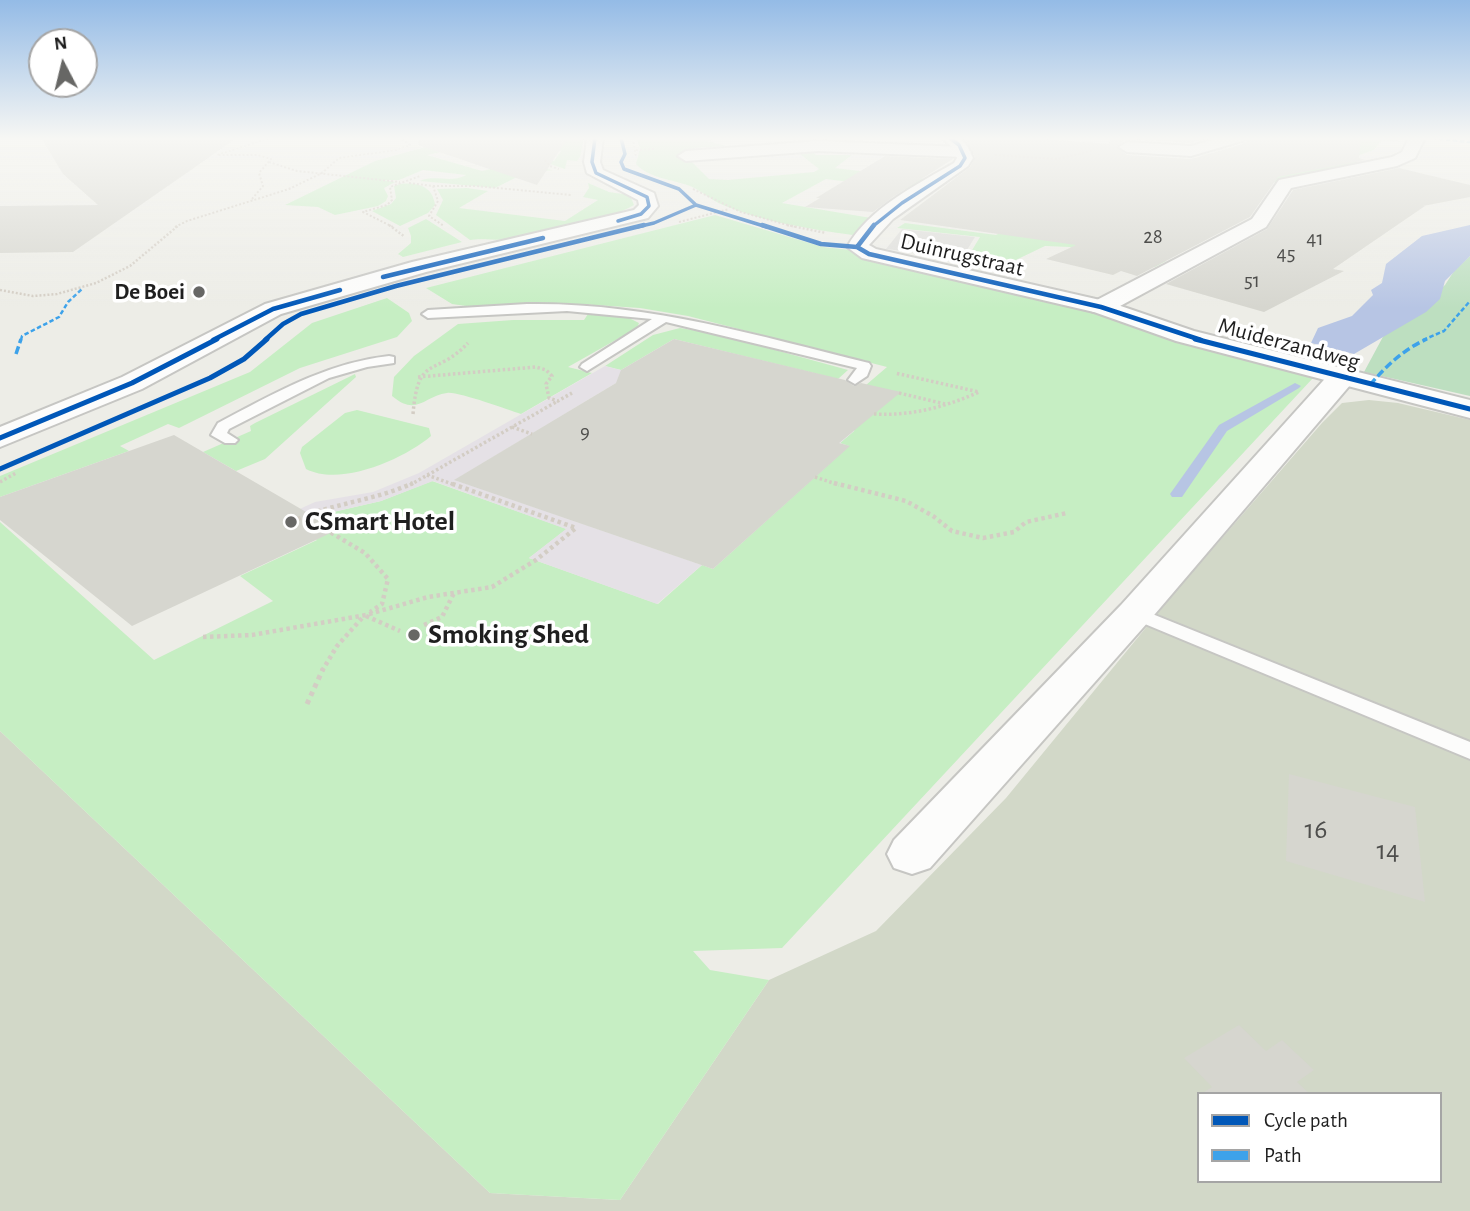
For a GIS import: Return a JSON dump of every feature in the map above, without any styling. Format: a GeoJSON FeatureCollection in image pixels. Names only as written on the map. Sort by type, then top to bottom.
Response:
{"type":"FeatureCollection","features":[{"type":"Feature","properties":{"kind":"street"},"geometry":{"type":"LineString","coordinates":[[0,438],[132,383],[273,309],[421,267],[641,214],[649,206],[647,197],[642,195]]}},
{"type":"Feature","properties":{"kind":"street","name":"Duinrugstraat"},"geometry":{"type":"LineString","coordinates":[[916,195],[859,242],[869,254],[1101,307]]}},
{"type":"Feature","properties":{"kind":"street"},"geometry":{"type":"LineString","coordinates":[[1101,307],[1259,223],[1269,211],[1275,195]]}},
{"type":"Feature","properties":{"kind":"street","name":"Muiderzandweg"},"geometry":{"type":"LineString","coordinates":[[1101,307],[1185,336],[1470,409]]}},
{"type":"Feature","properties":{"kind":"street","name":"Muiderzandweg"},"geometry":{"type":"LineString","coordinates":[[912,854],[1135,613],[1341,378]]}},
{"type":"Feature","properties":{"kind":"lane"},"geometry":{"type":"LineString","coordinates":[[428,314],[538,307],[588,308],[663,318],[864,366],[862,373],[855,380]]}},
{"type":"Feature","properties":{"kind":"lane"},"geometry":{"type":"LineString","coordinates":[[593,368],[663,318]]}},
{"type":"Feature","properties":{"kind":"lane"},"geometry":{"type":"LineString","coordinates":[[230,440],[219,435],[223,426],[334,370],[364,362],[389,360]]}},
{"type":"Feature","properties":{"kind":"lane"},"geometry":{"type":"LineString","coordinates":[[1135,613],[1470,751]]}},
{"type":"Feature","properties":{"kind":"path"},"geometry":{"type":"LineString","coordinates":[[251,200],[256,195]]}},
{"type":"Feature","properties":{"kind":"path"},"geometry":{"type":"LineString","coordinates":[[0,290],[33,296],[57,294],[96,283],[130,266],[170,230],[187,221],[270,195]]}},
{"type":"Feature","properties":{"kind":"path"},"geometry":{"type":"LineString","coordinates":[[568,195],[573,195]]}},
{"type":"Feature","properties":{"kind":"path"},"geometry":{"type":"LineString","coordinates":[[703,195],[729,209],[859,242]]}},
{"type":"Feature","properties":{"kind":"path"},"geometry":{"type":"LineString","coordinates":[[696,205],[821,244],[859,242]]}},
{"type":"Feature","properties":{"kind":"path"},"geometry":{"type":"LineString","coordinates":[[670,225],[729,209]]}},
{"type":"Feature","properties":{"kind":"path"},"geometry":{"type":"LineString","coordinates":[[413,414],[414,387],[418,377],[424,370],[466,347],[482,323],[478,310]]}},
{"type":"Feature","properties":{"kind":"path"},"geometry":{"type":"LineString","coordinates":[[864,366],[979,392],[949,406],[897,416],[874,414]]}},
{"type":"Feature","properties":{"kind":"path"},"geometry":{"type":"LineString","coordinates":[[418,377],[536,367],[552,376],[546,384],[547,393],[549,398],[558,401]]}},
{"type":"Feature","properties":{"kind":"path"},"geometry":{"type":"LineString","coordinates":[[291,522],[318,509],[410,485],[608,371],[593,368]]}},
{"type":"Feature","properties":{"kind":"path"},"geometry":{"type":"LineString","coordinates":[[900,393],[949,406]]}},
{"type":"Feature","properties":{"kind":"path"},"geometry":{"type":"LineString","coordinates":[[512,427],[531,434]]}},
{"type":"Feature","properties":{"kind":"path"},"geometry":{"type":"LineString","coordinates":[[0,482],[25,469]]}},
{"type":"Feature","properties":{"kind":"path"},"geometry":{"type":"LineString","coordinates":[[203,637],[252,635],[366,615],[428,597],[492,587],[536,560],[576,528],[428,475]]}},
{"type":"Feature","properties":{"kind":"path"},"geometry":{"type":"LineString","coordinates":[[815,477],[850,489],[882,493],[906,501],[933,516],[952,531],[983,538],[1014,532],[1026,522],[1067,513]]}},
{"type":"Feature","properties":{"kind":"path"},"geometry":{"type":"LineString","coordinates":[[307,704],[318,672],[352,627],[382,604],[388,579],[365,553],[325,529],[318,509]]}},
{"type":"Feature","properties":{"kind":"path"},"geometry":{"type":"LineString","coordinates":[[424,625],[442,617],[454,593]]}},
{"type":"Feature","properties":{"kind":"path"},"geometry":{"type":"LineString","coordinates":[[366,615],[400,631]]}},
{"type":"Feature","properties":{"kind":"shaded area"},"geometry":{"type":"Polygon","coordinates":[[[902,229],[975,237],[962,258],[886,249],[902,229]]]}},
{"type":"Feature","properties":{"kind":"shaded area"},"geometry":{"type":"Polygon","coordinates":[[[605,366],[854,431],[840,443],[616,383],[455,480],[702,565],[657,604],[529,558],[566,529],[433,481],[381,501],[320,515],[296,526],[282,517],[315,502],[373,492],[419,473],[605,366]]]}},
{"type":"Feature","properties":{"kind":"shaded area"},"geometry":{"type":"Polygon","coordinates":[[[1369,400],[1398,403],[1470,420],[1470,1211],[0,1211],[0,731],[490,1193],[620,1200],[769,980],[876,931],[1006,798],[1176,591],[1342,403],[1369,400]]]}},
{"type":"Feature","properties":{"kind":"green space"},"geometry":{"type":"Polygon","coordinates":[[[306,195],[388,196],[386,201],[378,206],[335,215],[318,207],[285,205],[306,195]]]}},
{"type":"Feature","properties":{"kind":"green space"},"geometry":{"type":"Polygon","coordinates":[[[395,195],[432,195],[435,205],[428,213],[400,226],[372,211],[391,204],[395,195]]]}},
{"type":"Feature","properties":{"kind":"green space"},"geometry":{"type":"Polygon","coordinates":[[[440,195],[482,195],[459,208],[565,221],[598,200],[583,197],[585,195],[630,195],[634,205],[575,227],[508,240],[470,240],[436,215],[443,200],[440,195]]]}},
{"type":"Feature","properties":{"kind":"green space"},"geometry":{"type":"Polygon","coordinates":[[[705,195],[798,195],[782,203],[871,218],[853,235],[787,224],[723,205],[705,195]]]}},
{"type":"Feature","properties":{"kind":"green space"},"geometry":{"type":"Polygon","coordinates":[[[1058,195],[1143,195],[1150,205],[1251,215],[1233,225],[1140,206],[1072,238],[1166,261],[1155,267],[1069,247],[1045,246],[993,271],[963,265],[980,237],[897,228],[905,223],[996,235],[1057,201],[1058,195]]]}},
{"type":"Feature","properties":{"kind":"green space"},"geometry":{"type":"Polygon","coordinates":[[[715,215],[823,247],[851,250],[860,256],[1097,310],[1180,340],[1313,378],[782,948],[693,951],[710,970],[769,980],[620,1200],[490,1193],[0,731],[0,522],[154,660],[273,601],[240,576],[317,540],[296,526],[320,515],[381,501],[432,481],[567,529],[529,558],[658,604],[702,565],[713,569],[849,446],[840,443],[854,431],[866,385],[887,367],[688,316],[640,308],[580,304],[473,307],[452,304],[426,288],[715,215]]]}},
{"type":"Feature","properties":{"kind":"green space"},"geometry":{"type":"Polygon","coordinates":[[[426,219],[462,242],[403,257],[398,254],[411,243],[408,228],[426,219]]]}},
{"type":"Feature","properties":{"kind":"green space"},"geometry":{"type":"Polygon","coordinates":[[[1470,256],[1470,396],[1364,372],[1385,333],[1400,325],[1445,285],[1454,271],[1470,256]]]}},
{"type":"Feature","properties":{"kind":"green space"},"geometry":{"type":"Polygon","coordinates":[[[387,298],[409,313],[412,321],[397,337],[300,368],[179,428],[168,424],[120,446],[129,451],[0,497],[0,476],[250,372],[312,323],[387,298]]]}},
{"type":"Feature","properties":{"kind":"green space"},"geometry":{"type":"Polygon","coordinates":[[[588,314],[625,316],[639,323],[637,328],[568,367],[592,373],[521,414],[453,393],[439,395],[414,405],[408,405],[392,396],[394,377],[414,356],[458,324],[513,320],[584,320],[588,314]]]}},
{"type":"Feature","properties":{"kind":"green space"},"geometry":{"type":"Polygon","coordinates":[[[680,328],[717,334],[848,370],[838,379],[674,339],[621,370],[605,366],[653,335],[680,328]]]}},
{"type":"Feature","properties":{"kind":"green space"},"geometry":{"type":"Polygon","coordinates":[[[355,374],[356,377],[265,459],[236,471],[203,452],[251,431],[250,426],[255,423],[355,374]]]}},
{"type":"Feature","properties":{"kind":"green space"},"geometry":{"type":"Polygon","coordinates":[[[357,410],[429,428],[431,436],[389,461],[354,473],[320,474],[306,469],[300,453],[302,447],[345,413],[357,410]]]}},
{"type":"Feature","properties":{"kind":"water"},"geometry":{"type":"Polygon","coordinates":[[[1470,225],[1470,256],[1445,281],[1440,299],[1426,312],[1354,354],[1311,343],[1318,328],[1352,316],[1373,295],[1371,290],[1382,283],[1386,264],[1422,236],[1470,225]]]}},
{"type":"Feature","properties":{"kind":"building"},"geometry":{"type":"Polygon","coordinates":[[[86,195],[156,195],[73,252],[0,253],[0,206],[98,205],[86,195]]]}},
{"type":"Feature","properties":{"kind":"building"},"geometry":{"type":"Polygon","coordinates":[[[822,195],[897,195],[873,212],[805,207],[820,198],[816,198],[822,195]]]}},
{"type":"Feature","properties":{"kind":"building"},"geometry":{"type":"Polygon","coordinates":[[[934,195],[1266,195],[1250,217],[1137,276],[1121,271],[1113,275],[1046,259],[1076,245],[900,220],[934,195]]]}},
{"type":"Feature","properties":{"kind":"building"},"geometry":{"type":"Polygon","coordinates":[[[1290,195],[1470,195],[1470,197],[1423,206],[1333,269],[1344,271],[1264,312],[1166,284],[1267,229],[1290,195]]]}},
{"type":"Feature","properties":{"kind":"building"},"geometry":{"type":"Polygon","coordinates":[[[674,339],[845,380],[854,386],[861,383],[901,392],[839,443],[850,446],[713,569],[454,480],[616,383],[621,370],[674,339]]]}},
{"type":"Feature","properties":{"kind":"building"},"geometry":{"type":"Polygon","coordinates":[[[174,435],[337,530],[132,626],[0,520],[0,497],[174,435]]]}},
{"type":"Feature","properties":{"kind":"building"},"geometry":{"type":"Polygon","coordinates":[[[1289,774],[1415,807],[1425,902],[1286,861],[1289,774]]]}},
{"type":"Feature","properties":{"kind":"building"},"geometry":{"type":"Polygon","coordinates":[[[1239,1025],[1266,1051],[1282,1040],[1314,1070],[1297,1082],[1308,1092],[1204,1092],[1212,1087],[1184,1058],[1239,1025]]]}},
{"type":"Feature","properties":{"kind":"waterway"},"geometry":{"type":"LineString","coordinates":[[1177,494],[1223,428],[1295,386]]}},
{"type":"Feature","properties":{"kind":"marked path"},"geometry":{"type":"LineString","coordinates":[[16,354],[22,336],[59,317],[68,302],[83,288]]}},
{"type":"Feature","properties":{"kind":"marked path"},"geometry":{"type":"LineString","coordinates":[[1370,385],[1383,369],[1412,345],[1444,331],[1470,301]]}},
{"type":"Feature","properties":{"kind":"cycle path"},"geometry":{"type":"LineString","coordinates":[[618,221],[641,214],[649,206],[647,197],[642,195]]}},
{"type":"Feature","properties":{"kind":"cycle path"},"geometry":{"type":"LineString","coordinates":[[0,469],[210,378],[244,359],[283,324],[301,314],[396,286],[654,223],[696,205],[685,195]]}},
{"type":"Feature","properties":{"kind":"cycle path"},"geometry":{"type":"LineString","coordinates":[[915,195],[886,215],[862,238],[857,247],[869,254],[1101,307],[1185,336],[1470,409]]}},
{"type":"Feature","properties":{"kind":"cycle path"},"geometry":{"type":"LineString","coordinates":[[696,205],[821,244],[857,247]]}},
{"type":"Feature","properties":{"kind":"cycle path"},"geometry":{"type":"LineString","coordinates":[[383,277],[543,238]]}},
{"type":"Feature","properties":{"kind":"cycle path"},"geometry":{"type":"LineString","coordinates":[[0,438],[132,383],[273,309],[340,290]]}},
{"type":"Feature","properties":{"kind":"place","name":"De Boei"},"geometry":{"type":"Point","coordinates":[199,292]}},
{"type":"Feature","properties":{"kind":"place","name":"CSmart Hotel"},"geometry":{"type":"Point","coordinates":[291,522]}},
{"type":"Feature","properties":{"kind":"place","name":"Smoking Shed"},"geometry":{"type":"Point","coordinates":[414,635]}}]}
